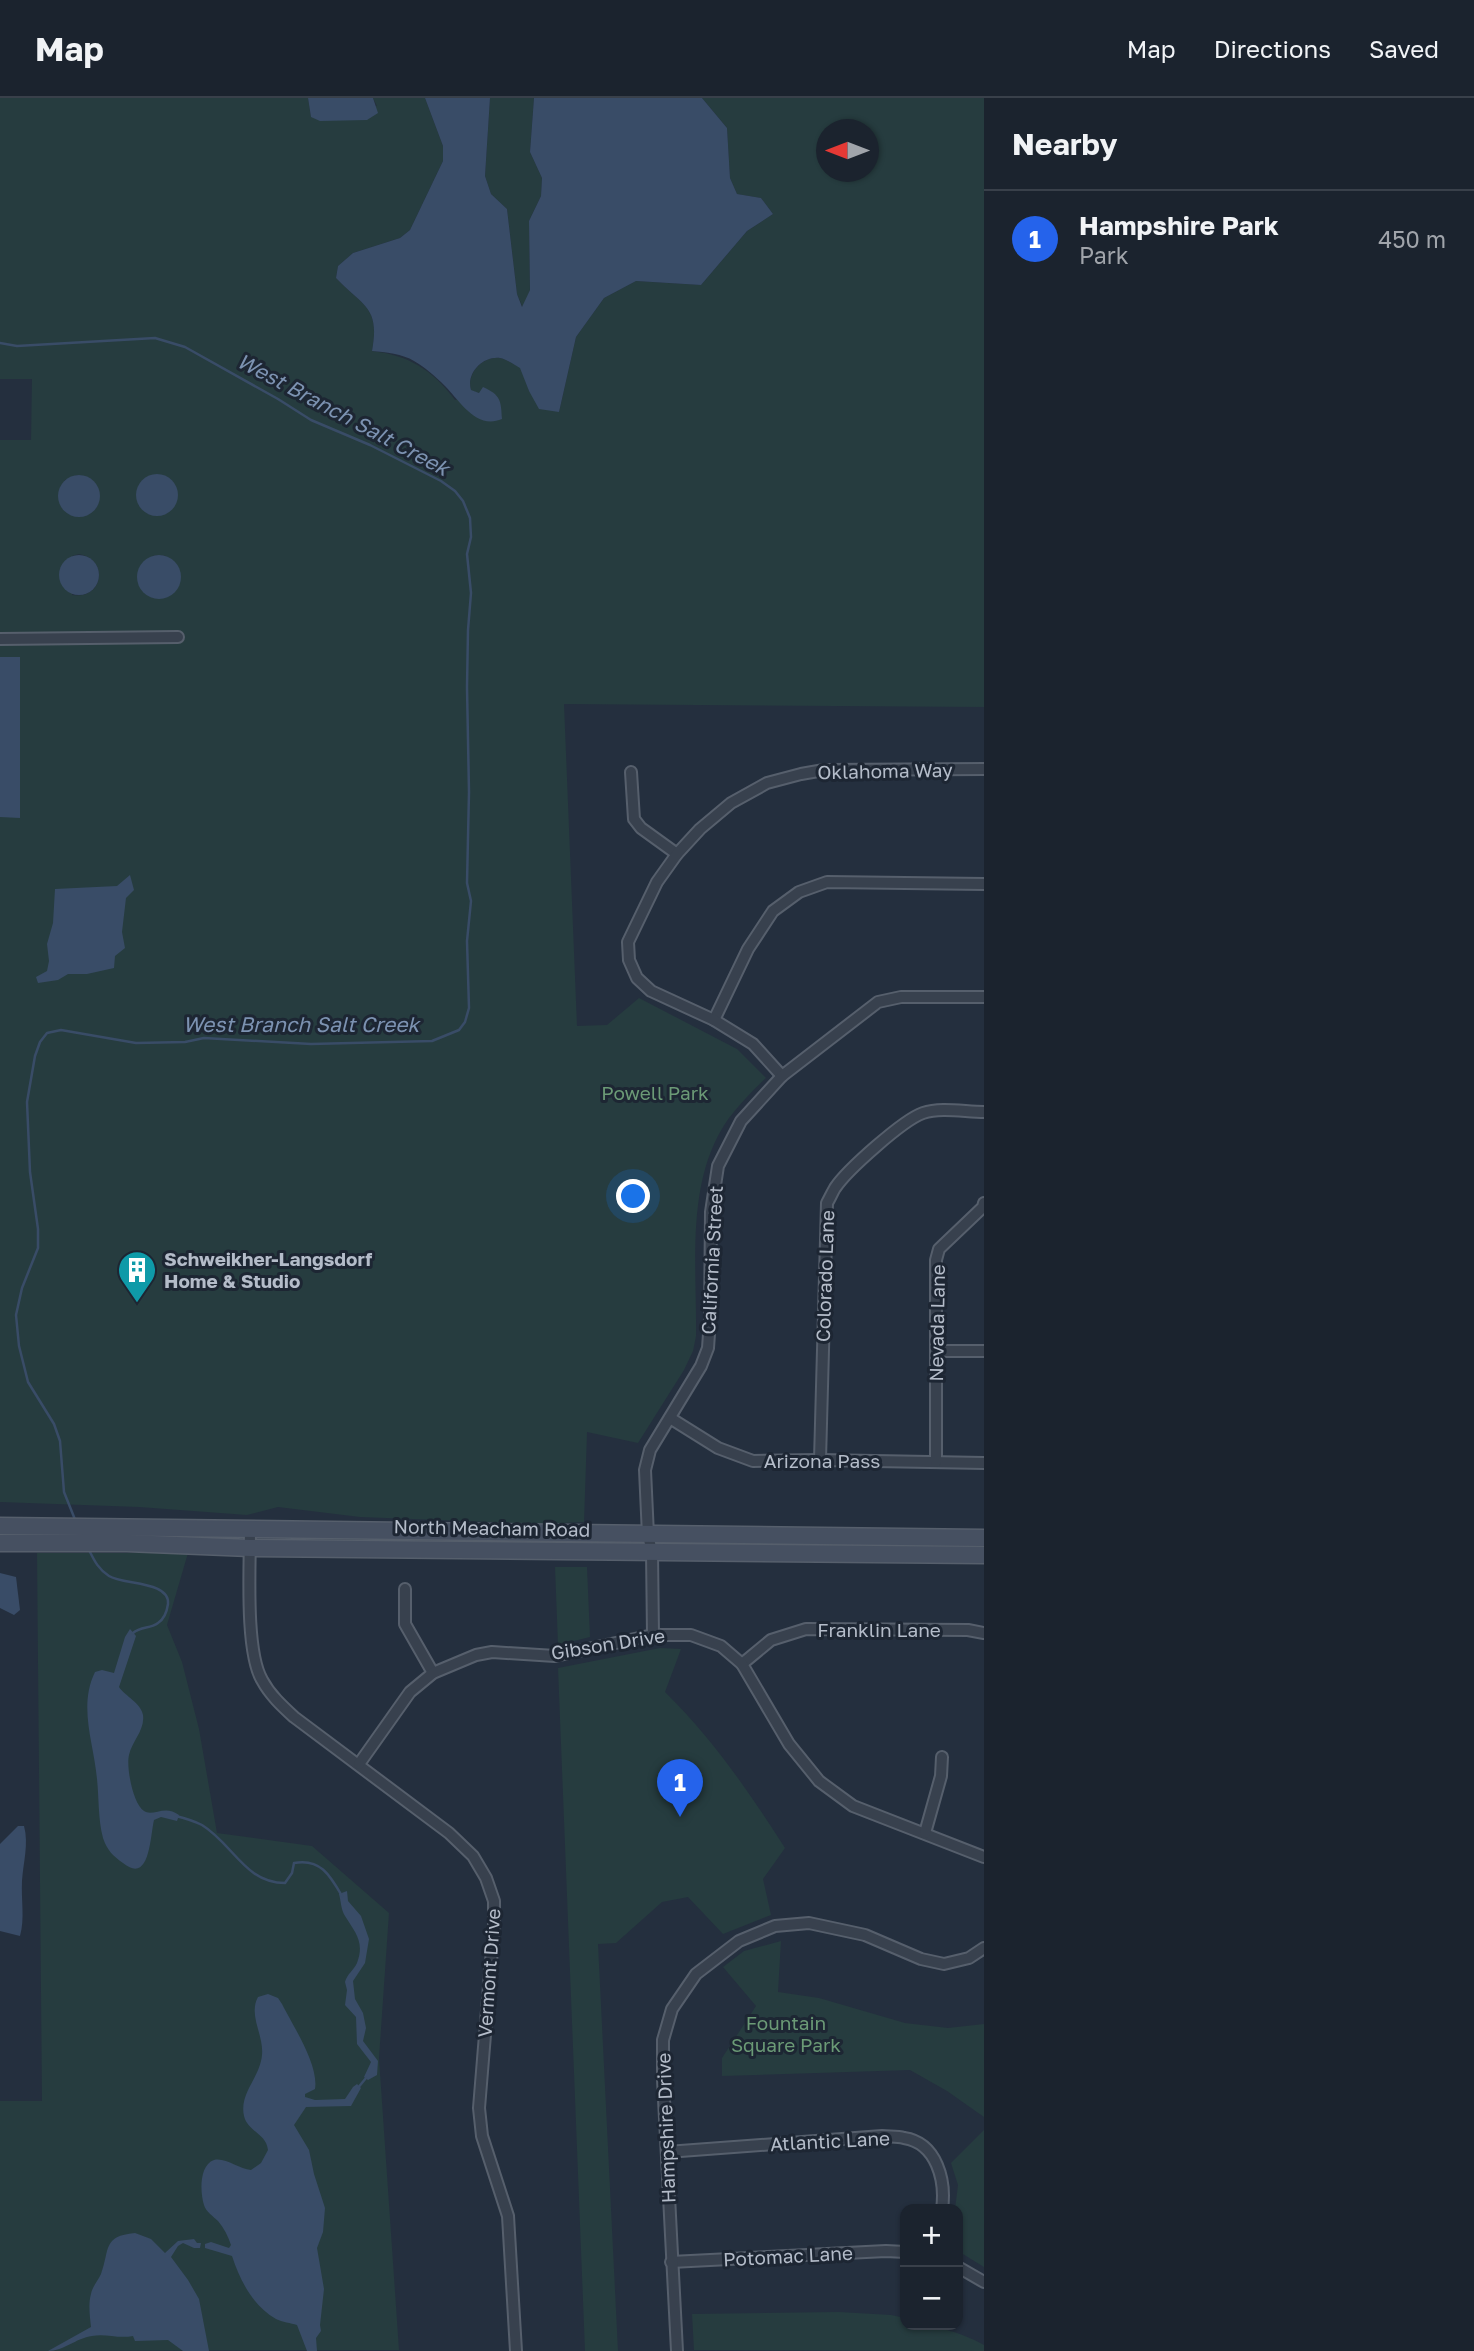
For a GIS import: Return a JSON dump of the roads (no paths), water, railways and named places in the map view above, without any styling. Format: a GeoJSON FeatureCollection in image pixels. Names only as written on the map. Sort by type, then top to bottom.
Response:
{"type":"FeatureCollection","features":[{"type":"Feature","properties":{"kind":"main road","name":"North Meacham Road"},"geometry":{"type":"LineString","coordinates":[[0,1526],[250,1530],[984,1555]]}},
{"type":"Feature","properties":{"kind":"main road","name":"North Meacham Road"},"geometry":{"type":"LineString","coordinates":[[0,1543],[250,1548],[984,1538]]}},
{"type":"Feature","properties":{"kind":"street"},"geometry":{"type":"LineString","coordinates":[[0,639],[178,637]]}},
{"type":"Feature","properties":{"kind":"street","name":"Oklahoma Way"},"geometry":{"type":"LineString","coordinates":[[713,1020],[651,991],[636,978],[629,960],[628,942],[657,882],[677,854],[700,830],[731,803],[767,783],[800,774],[824,770],[984,769]]}},
{"type":"Feature","properties":{"kind":"street"},"geometry":{"type":"LineString","coordinates":[[631,772],[634,819],[641,828],[677,854]]}},
{"type":"Feature","properties":{"kind":"street"},"geometry":{"type":"LineString","coordinates":[[782,1076],[753,1044],[713,1020],[748,949],[773,911],[799,892],[827,882],[984,884]]}},
{"type":"Feature","properties":{"kind":"street","name":"California Street"},"geometry":{"type":"LineString","coordinates":[[653,1635],[645,1470],[650,1450],[701,1366],[708,1348],[711,1212],[718,1167],[741,1121],[782,1076],[877,1002],[901,997],[984,998]]}},
{"type":"Feature","properties":{"kind":"street","name":"Colorado Lane"},"geometry":{"type":"LineString","coordinates":[[820,1460],[827,1203],[836,1187],[874,1149],[907,1122],[923,1113],[937,1111],[984,1112]]}},
{"type":"Feature","properties":{"kind":"street","name":"Nevada Lane"},"geometry":{"type":"LineString","coordinates":[[936,1462],[936,1272],[939,1249],[984,1203]]}},
{"type":"Feature","properties":{"kind":"street"},"geometry":{"type":"LineString","coordinates":[[936,1351],[984,1351]]}},
{"type":"Feature","properties":{"kind":"street","name":"Arizona Pass"},"geometry":{"type":"LineString","coordinates":[[670,1418],[718,1448],[753,1461],[984,1463]]}},
{"type":"Feature","properties":{"kind":"street","name":"Vermont Drive"},"geometry":{"type":"LineString","coordinates":[[250,1530],[253,1658],[261,1679],[276,1701],[294,1717],[449,1833],[473,1856],[486,1878],[494,1901],[479,2108],[482,2136],[508,2216],[516,2351]]}},
{"type":"Feature","properties":{"kind":"street"},"geometry":{"type":"LineString","coordinates":[[405,1589],[405,1624],[433,1673]]}},
{"type":"Feature","properties":{"kind":"street","name":"Franklin Lane"},"geometry":{"type":"LineString","coordinates":[[742,1664],[771,1640],[806,1629],[968,1630],[984,1633]]}},
{"type":"Feature","properties":{"kind":"street","name":"Gibson Drive"},"geometry":{"type":"LineString","coordinates":[[359,1764],[410,1692],[433,1673],[484,1653],[512,1652],[555,1656],[653,1635],[691,1635],[721,1646],[742,1664],[789,1744],[819,1781],[853,1806],[984,1857]]}},
{"type":"Feature","properties":{"kind":"street"},"geometry":{"type":"LineString","coordinates":[[925,1833],[941,1776],[942,1757]]}},
{"type":"Feature","properties":{"kind":"street","name":"Hampshire Drive"},"geometry":{"type":"LineString","coordinates":[[677,2351],[663,2040],[672,2009],[696,1975],[739,1941],[775,1926],[809,1923],[865,1935],[921,1959],[944,1964],[969,1958],[984,1948]]}},
{"type":"Feature","properties":{"kind":"street","name":"Atlantic Lane"},"geometry":{"type":"LineString","coordinates":[[667,2152],[882,2136],[907,2138],[926,2148],[938,2165],[944,2194],[943,2204]]}},
{"type":"Feature","properties":{"kind":"street","name":"Potomac Lane"},"geometry":{"type":"LineString","coordinates":[[671,2262],[900,2252]]}},
{"type":"Feature","properties":{"kind":"street"},"geometry":{"type":"LineString","coordinates":[[963,2270],[984,2282]]}},
{"type":"Feature","properties":{"kind":"water"},"geometry":{"type":"Polygon","coordinates":[[[308,98],[373,98],[378,113],[367,120],[320,121],[311,117],[308,98]]]}},
{"type":"Feature","properties":{"kind":"water"},"geometry":{"type":"Polygon","coordinates":[[[425,98],[490,98],[485,176],[491,194],[507,209],[517,294],[522,307],[530,290],[529,221],[541,196],[542,178],[530,152],[534,98],[702,98],[727,128],[730,178],[737,194],[761,198],[773,214],[747,231],[701,285],[636,281],[604,298],[576,337],[559,412],[539,409],[520,368],[500,358],[482,363],[473,372],[471,390],[479,393],[483,387],[497,396],[502,419],[484,421],[469,412],[442,383],[418,363],[399,355],[372,351],[372,316],[362,302],[336,278],[338,266],[353,253],[400,238],[410,230],[443,161],[443,146],[425,98]]]}},
{"type":"Feature","properties":{"kind":"water"},"geometry":{"type":"Polygon","coordinates":[[[157,474],[172,480],[178,495],[172,510],[157,516],[142,510],[136,495],[142,480],[157,474]]]}},
{"type":"Feature","properties":{"kind":"water"},"geometry":{"type":"Polygon","coordinates":[[[79,475],[94,481],[100,496],[94,511],[79,517],[64,511],[58,496],[64,481],[79,475]]]}},
{"type":"Feature","properties":{"kind":"water"},"geometry":{"type":"Polygon","coordinates":[[[79,555],[87,556],[93,561],[98,567],[98,583],[93,589],[87,594],[79,595],[71,594],[65,589],[60,583],[59,575],[60,567],[65,561],[71,556],[79,555]]]}},
{"type":"Feature","properties":{"kind":"water"},"geometry":{"type":"Polygon","coordinates":[[[159,555],[174,562],[181,577],[174,592],[159,599],[144,592],[137,577],[144,562],[159,555]]]}},
{"type":"Feature","properties":{"kind":"water"},"geometry":{"type":"Polygon","coordinates":[[[0,657],[20,657],[20,818],[0,817],[0,657]]]}},
{"type":"Feature","properties":{"kind":"water"},"geometry":{"type":"Polygon","coordinates":[[[130,875],[134,890],[126,898],[122,932],[125,948],[115,956],[114,968],[87,974],[68,974],[58,980],[38,983],[36,977],[47,971],[49,961],[47,944],[53,923],[55,889],[117,886],[130,875]]]}},
{"type":"Feature","properties":{"kind":"water"},"geometry":{"type":"Polygon","coordinates":[[[0,1573],[16,1577],[20,1610],[14,1615],[0,1608],[0,1573]]]}},
{"type":"Feature","properties":{"kind":"water"},"geometry":{"type":"Polygon","coordinates":[[[130,1629],[136,1636],[119,1687],[139,1707],[143,1715],[140,1731],[129,1755],[131,1785],[144,1811],[151,1813],[164,1810],[179,1815],[177,1821],[161,1817],[154,1820],[150,1847],[144,1864],[139,1868],[132,1868],[113,1855],[103,1838],[87,1712],[90,1685],[95,1672],[102,1670],[114,1673],[130,1629]]]}},
{"type":"Feature","properties":{"kind":"water"},"geometry":{"type":"Polygon","coordinates":[[[18,1826],[24,1826],[26,1840],[20,1936],[0,1931],[0,1844],[18,1826]]]}},
{"type":"Feature","properties":{"kind":"water"},"geometry":{"type":"Polygon","coordinates":[[[347,1891],[348,1901],[361,1916],[369,1939],[365,1963],[353,1981],[355,1999],[363,2013],[366,2028],[363,2041],[378,2061],[377,2075],[368,2080],[364,2077],[371,2062],[357,2044],[356,2017],[345,2005],[345,1982],[357,1963],[360,1949],[358,1938],[342,1908],[339,1894],[347,1891]]]}},
{"type":"Feature","properties":{"kind":"water"},"geometry":{"type":"Polygon","coordinates":[[[268,1994],[278,1998],[282,2004],[309,2057],[315,2089],[305,2094],[305,2097],[315,2100],[345,2099],[357,2084],[361,2088],[351,2106],[306,2107],[294,2125],[309,2150],[325,2208],[323,2232],[317,2248],[324,2289],[321,2331],[316,2338],[317,2351],[307,2351],[297,2325],[276,2319],[260,2307],[243,2283],[232,2256],[205,2248],[205,2244],[211,2242],[229,2248],[231,2245],[222,2226],[204,2205],[201,2187],[206,2167],[218,2160],[251,2170],[261,2163],[268,2150],[264,2140],[246,2121],[243,2108],[262,2055],[255,2004],[258,1997],[268,1994]]]}},
{"type":"Feature","properties":{"kind":"water"},"geometry":{"type":"Polygon","coordinates":[[[135,2233],[151,2239],[165,2253],[178,2241],[194,2239],[201,2243],[200,2248],[194,2248],[183,2243],[171,2257],[199,2299],[209,2351],[183,2351],[168,2340],[135,2341],[133,2336],[97,2335],[48,2351],[91,2327],[90,2298],[109,2246],[117,2237],[135,2233]]]}},
{"type":"Feature","properties":{"kind":"waterway","name":"West Branch Salt Creek"},"geometry":{"type":"LineString","coordinates":[[0,343],[17,346],[155,338],[185,347],[311,420],[370,445],[441,481],[463,501],[470,518],[471,537],[467,554],[471,593],[467,687],[467,883],[471,901],[467,941],[469,1008],[465,1022],[459,1030],[432,1041],[311,1044],[204,1038],[185,1042],[136,1043],[61,1030],[47,1033],[40,1042],[27,1102],[30,1172],[38,1248],[22,1288],[16,1315],[19,1346],[28,1382],[54,1424],[60,1441],[64,1492],[76,1522]]}},
{"type":"Feature","properties":{"kind":"waterway","name":"West Branch Salt Creek"},"geometry":{"type":"LineString","coordinates":[[89,1550],[99,1567],[109,1576],[154,1587],[167,1597],[168,1607],[162,1619],[155,1625],[133,1633]]}},
{"type":"Feature","properties":{"kind":"waterway","name":"West Branch Salt Creek"},"geometry":{"type":"LineString","coordinates":[[176,1816],[202,1825],[249,1870],[260,1877],[285,1883],[292,1873],[294,1863],[311,1863],[328,1875],[342,1896]]}},
{"type":"Feature","properties":{"kind":"waterway","name":"West Branch Salt Creek"},"geometry":{"type":"LineString","coordinates":[[357,2089],[366,2078]]}},
{"type":"Feature","properties":{"kind":"place","name":"Schweikher-Langsdorf Home & Studio"},"geometry":{"type":"Point","coordinates":[137,1304]}},
{"type":"Feature","properties":{"kind":"place","name":"Hampshire Park"},"geometry":{"type":"Point","coordinates":[680,1817]}},
{"type":"Feature","properties":{"kind":"park label","name":"Powell Park"},"geometry":{"type":"Point","coordinates":[655,1093]}},
{"type":"Feature","properties":{"kind":"park label","name":"Fountain Square Park"},"geometry":{"type":"Point","coordinates":[786,2034]}}]}
